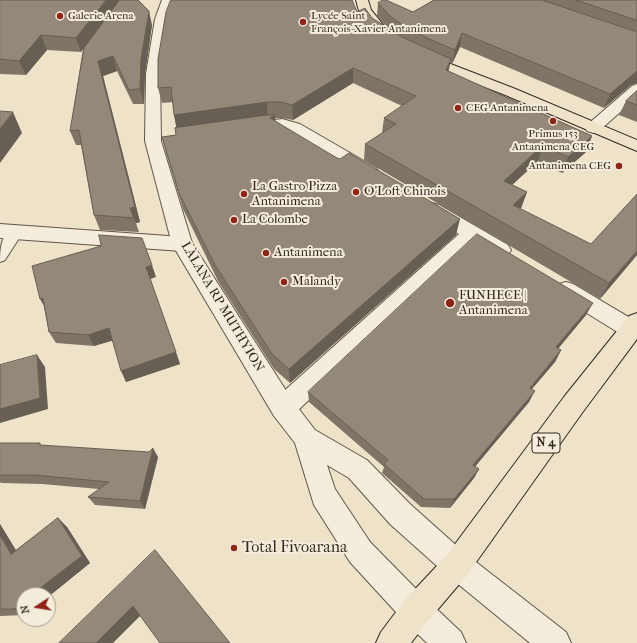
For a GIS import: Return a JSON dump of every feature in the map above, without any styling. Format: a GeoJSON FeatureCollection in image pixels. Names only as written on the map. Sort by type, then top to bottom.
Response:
{"type":"FeatureCollection","features":[{"type":"Feature","properties":{"kind":"main road"},"geometry":{"type":"LineString","coordinates":[[362,0],[365,11],[372,22],[392,40]]}},
{"type":"Feature","properties":{"kind":"main road"},"geometry":{"type":"LineString","coordinates":[[409,49],[443,66],[637,146]]}},
{"type":"Feature","properties":{"kind":"main road","name":"N 4"},"geometry":{"type":"LineString","coordinates":[[392,643],[416,611],[457,564],[573,405],[634,326]]}},
{"type":"Feature","properties":{"kind":"street","name":"LÀLANA RP MUTHYION"},"geometry":{"type":"LineString","coordinates":[[168,0],[162,19],[152,74],[160,140],[182,244],[283,408],[306,438],[324,496],[360,552],[416,611],[450,643]]}},
{"type":"Feature","properties":{"kind":"street"},"geometry":{"type":"LineString","coordinates":[[593,128],[637,89]]}},
{"type":"Feature","properties":{"kind":"street"},"geometry":{"type":"LineString","coordinates":[[229,130],[268,124],[282,124],[294,127],[386,182]]}},
{"type":"Feature","properties":{"kind":"street"},"geometry":{"type":"LineString","coordinates":[[419,201],[518,261]]}},
{"type":"Feature","properties":{"kind":"street"},"geometry":{"type":"LineString","coordinates":[[8,231],[182,244]]}},
{"type":"Feature","properties":{"kind":"street"},"geometry":{"type":"LineString","coordinates":[[283,408],[472,233]]}},
{"type":"Feature","properties":{"kind":"street"},"geometry":{"type":"LineString","coordinates":[[552,281],[634,326]]}},
{"type":"Feature","properties":{"kind":"street","name":"LÀLANA RP MUTHYION"},"geometry":{"type":"LineString","coordinates":[[306,438],[358,468],[400,514],[457,564],[555,643]]}},
{"type":"Feature","properties":{"kind":"lane"},"geometry":{"type":"LineString","coordinates":[[0,256],[8,231]]}},
{"type":"Feature","properties":{"kind":"building","name":"Galerie Arena"},"geometry":{"type":"Polygon","coordinates":[[[0,0],[106,0],[76,38],[41,35],[19,61],[0,59],[0,0]]]}},
{"type":"Feature","properties":{"kind":"building"},"geometry":{"type":"Polygon","coordinates":[[[120,0],[138,0],[149,11],[141,59],[140,89],[129,90],[113,56],[98,61],[135,207],[130,208],[134,218],[94,215],[79,130],[70,131],[84,48],[120,0]]]}},
{"type":"Feature","properties":{"kind":"building"},"geometry":{"type":"Polygon","coordinates":[[[171,0],[352,0],[357,12],[365,8],[372,18],[402,37],[451,59],[446,70],[592,136],[568,157],[543,145],[504,181],[527,192],[513,205],[591,244],[637,194],[637,251],[609,283],[365,144],[396,124],[384,118],[416,96],[353,68],[292,105],[281,102],[267,102],[174,115],[171,87],[158,88],[158,59],[166,12],[171,0]]]}},
{"type":"Feature","properties":{"kind":"building"},"geometry":{"type":"Polygon","coordinates":[[[383,0],[413,12],[434,0],[542,0],[637,32],[637,71],[610,94],[462,33],[455,50],[429,39],[401,24],[389,15],[378,3],[383,0]]]}},
{"type":"Feature","properties":{"kind":"building"},"geometry":{"type":"Polygon","coordinates":[[[576,0],[637,0],[637,20],[576,0]]]}},
{"type":"Feature","properties":{"kind":"building"},"geometry":{"type":"Polygon","coordinates":[[[637,91],[637,105],[626,101],[637,91]]]}},
{"type":"Feature","properties":{"kind":"building"},"geometry":{"type":"Polygon","coordinates":[[[0,111],[13,112],[0,129],[0,111]]]}},
{"type":"Feature","properties":{"kind":"building"},"geometry":{"type":"Polygon","coordinates":[[[275,115],[270,118],[337,158],[340,159],[349,153],[460,219],[289,369],[272,354],[215,265],[179,193],[162,137],[176,135],[175,128],[275,115]]]}},
{"type":"Feature","properties":{"kind":"building"},"geometry":{"type":"Polygon","coordinates":[[[477,234],[593,303],[556,347],[561,350],[530,388],[535,391],[473,465],[479,469],[454,499],[424,499],[384,464],[388,460],[308,392],[477,234]]]}},
{"type":"Feature","properties":{"kind":"building"},"geometry":{"type":"Polygon","coordinates":[[[99,235],[142,238],[152,265],[146,267],[176,352],[121,371],[109,328],[88,335],[49,332],[43,298],[40,299],[32,266],[101,246],[99,235]]]}},
{"type":"Feature","properties":{"kind":"building"},"geometry":{"type":"Polygon","coordinates":[[[37,355],[40,398],[0,409],[0,365],[37,355]]]}},
{"type":"Feature","properties":{"kind":"building"},"geometry":{"type":"Polygon","coordinates":[[[0,443],[40,443],[40,445],[149,452],[153,448],[140,501],[88,497],[109,482],[34,475],[0,475],[0,443]]]}},
{"type":"Feature","properties":{"kind":"building"},"geometry":{"type":"Polygon","coordinates":[[[58,518],[82,556],[41,587],[16,587],[16,607],[14,609],[0,609],[0,535],[11,554],[58,518]]]}},
{"type":"Feature","properties":{"kind":"building"},"geometry":{"type":"Polygon","coordinates":[[[155,550],[230,643],[160,643],[133,606],[96,643],[59,643],[155,550]]]}},
{"type":"Feature","properties":{"kind":"place","name":"Galerie Arena"},"geometry":{"type":"Point","coordinates":[60,16]}},
{"type":"Feature","properties":{"kind":"place","name":"Lycée Saint François-Xavier Antanimena"},"geometry":{"type":"Point","coordinates":[303,22]}},
{"type":"Feature","properties":{"kind":"place","name":"CEG Antanimena"},"geometry":{"type":"Point","coordinates":[458,108]}},
{"type":"Feature","properties":{"kind":"place","name":"Primus 153 Antanimena CEG"},"geometry":{"type":"Point","coordinates":[553,121]}},
{"type":"Feature","properties":{"kind":"place","name":"Antanimena CEG"},"geometry":{"type":"Point","coordinates":[619,166]}},
{"type":"Feature","properties":{"kind":"place","name":"O'Loft Chinois"},"geometry":{"type":"Point","coordinates":[356,192]}},
{"type":"Feature","properties":{"kind":"place","name":"La Gastro Pizza Antanimena"},"geometry":{"type":"Point","coordinates":[244,194]}},
{"type":"Feature","properties":{"kind":"place","name":"La Colombe"},"geometry":{"type":"Point","coordinates":[234,220]}},
{"type":"Feature","properties":{"kind":"place","name":"Antanimena"},"geometry":{"type":"Point","coordinates":[266,253]}},
{"type":"Feature","properties":{"kind":"place","name":"Malandy"},"geometry":{"type":"Point","coordinates":[284,282]}},
{"type":"Feature","properties":{"kind":"place","name":"FUNHECE | Antanimena"},"geometry":{"type":"Point","coordinates":[450,303]}},
{"type":"Feature","properties":{"kind":"place","name":"Total Fivoarana"},"geometry":{"type":"Point","coordinates":[234,548]}}]}
